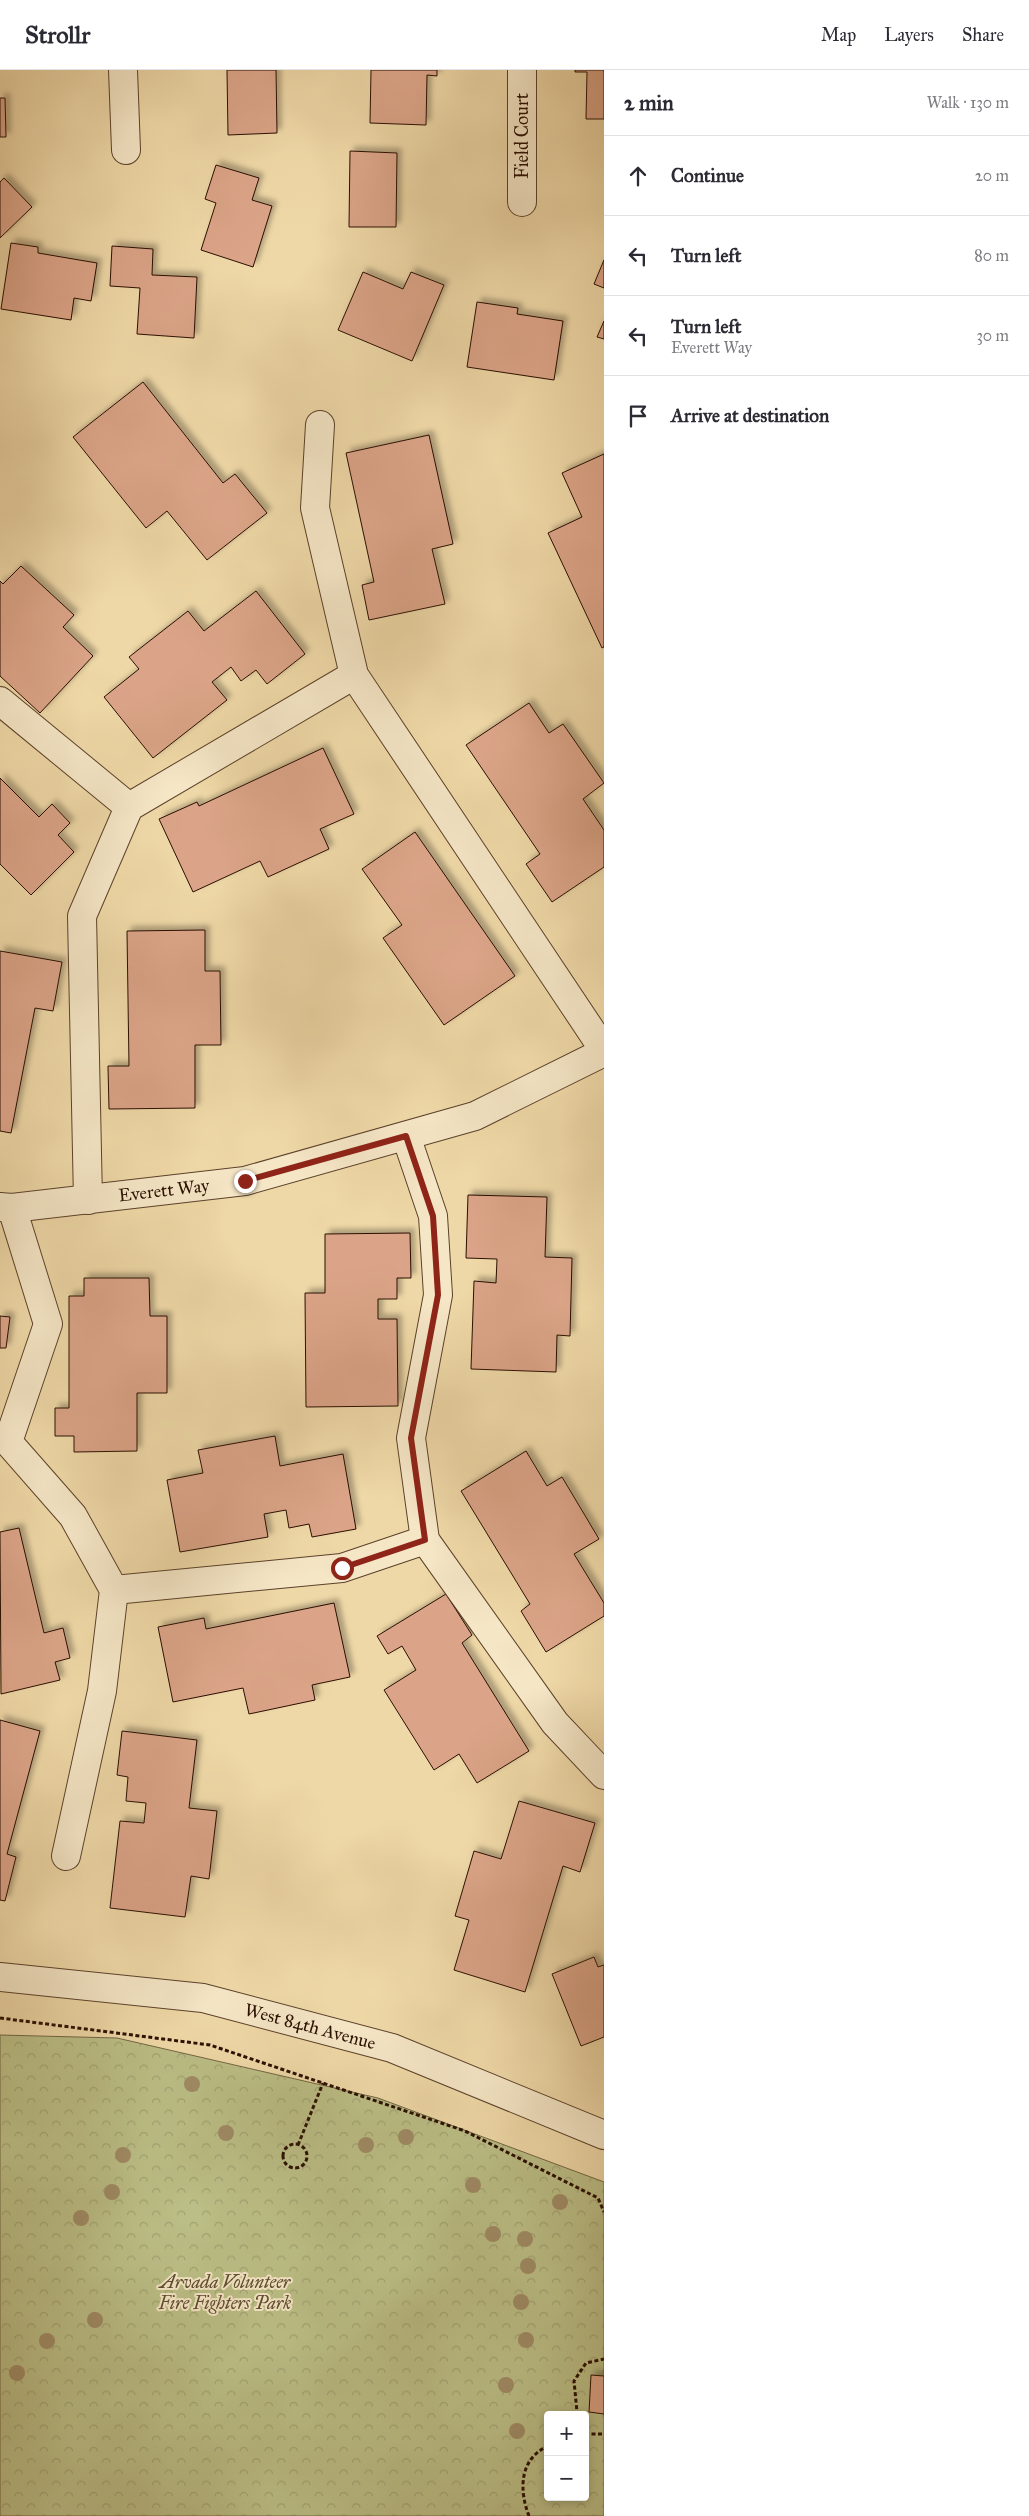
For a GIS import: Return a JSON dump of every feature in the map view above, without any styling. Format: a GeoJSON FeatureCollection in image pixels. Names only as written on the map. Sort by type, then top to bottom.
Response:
{"type":"FeatureCollection","features":[{"type":"Feature","properties":{"kind":"street"},"geometry":{"type":"LineString","coordinates":[[123,70],[126,150]]}},
{"type":"Feature","properties":{"kind":"street","name":"Field Court"},"geometry":{"type":"LineString","coordinates":[[522,70],[522,202]]}},
{"type":"Feature","properties":{"kind":"street"},"geometry":{"type":"LineString","coordinates":[[320,425],[314,508],[354,675],[604,1051]]}},
{"type":"Feature","properties":{"kind":"street"},"geometry":{"type":"LineString","coordinates":[[88,1200],[82,916],[129,807],[354,675]]}},
{"type":"Feature","properties":{"kind":"street"},"geometry":{"type":"LineString","coordinates":[[0,701],[129,807]]}},
{"type":"Feature","properties":{"kind":"street","name":"Everett Way"},"geometry":{"type":"LineString","coordinates":[[6,1207],[88,1200],[245,1181],[475,1116],[604,1051]]}},
{"type":"Feature","properties":{"kind":"street"},"geometry":{"type":"LineString","coordinates":[[406,1136],[433,1216],[438,1295],[411,1438],[425,1540],[555,1723],[604,1775]]}},
{"type":"Feature","properties":{"kind":"street"},"geometry":{"type":"LineString","coordinates":[[6,1207],[48,1324],[8,1442],[72,1516],[114,1590],[102,1691],[66,1856]]}},
{"type":"Feature","properties":{"kind":"street"},"geometry":{"type":"LineString","coordinates":[[114,1590],[342,1568],[425,1540]]}},
{"type":"Feature","properties":{"kind":"street","name":"West 84th Avenue"},"geometry":{"type":"LineString","coordinates":[[0,1977],[203,1998],[392,2048],[604,2135]]}},
{"type":"Feature","properties":{"kind":"path"},"geometry":{"type":"LineString","coordinates":[[0,2018],[210,2045],[465,2131],[598,2198],[604,2212]]}},
{"type":"Feature","properties":{"kind":"path"},"geometry":{"type":"LineString","coordinates":[[298,2146],[323,2083]]}},
{"type":"Feature","properties":{"kind":"path"},"geometry":{"type":"LineString","coordinates":[[298,2146],[307,2154],[306,2162],[301,2166],[292,2168],[284,2163],[283,2153],[286,2147],[298,2146]]}},
{"type":"Feature","properties":{"kind":"path"},"geometry":{"type":"LineString","coordinates":[[577,2411],[574,2381],[586,2363],[604,2359]]}},
{"type":"Feature","properties":{"kind":"path"},"geometry":{"type":"LineString","coordinates":[[589,2434],[604,2434]]}},
{"type":"Feature","properties":{"kind":"path"},"geometry":{"type":"LineString","coordinates":[[529,2516],[522,2493],[524,2470],[544,2448]]}},
{"type":"Feature","properties":{"kind":"green space","name":"Arvada Volunteer Fire Fighters Park"},"geometry":{"type":"Polygon","coordinates":[[[0,2035],[117,2038],[378,2098],[604,2182],[604,2516],[0,2516],[0,2035]]]}},
{"type":"Feature","properties":{"kind":"building"},"geometry":{"type":"Polygon","coordinates":[[[227,70],[276,70],[277,133],[228,135],[227,70]]]}},
{"type":"Feature","properties":{"kind":"building"},"geometry":{"type":"Polygon","coordinates":[[[371,70],[437,70],[437,76],[427,75],[426,125],[370,123],[371,70]]]}},
{"type":"Feature","properties":{"kind":"building"},"geometry":{"type":"Polygon","coordinates":[[[575,70],[604,70],[604,119],[586,119],[587,72],[575,72],[575,70]]]}},
{"type":"Feature","properties":{"kind":"building"},"geometry":{"type":"Polygon","coordinates":[[[0,98],[5,98],[6,137],[0,137],[0,98]]]}},
{"type":"Feature","properties":{"kind":"building"},"geometry":{"type":"Polygon","coordinates":[[[350,151],[397,153],[396,227],[349,227],[350,151]]]}},
{"type":"Feature","properties":{"kind":"building"},"geometry":{"type":"Polygon","coordinates":[[[216,165],[259,178],[252,200],[272,206],[253,267],[201,250],[216,203],[205,199],[216,165]]]}},
{"type":"Feature","properties":{"kind":"building"},"geometry":{"type":"Polygon","coordinates":[[[4,178],[32,207],[0,238],[0,182],[4,178]]]}},
{"type":"Feature","properties":{"kind":"building"},"geometry":{"type":"Polygon","coordinates":[[[11,243],[38,247],[38,253],[97,263],[91,301],[74,298],[71,320],[1,309],[11,243]]]}},
{"type":"Feature","properties":{"kind":"building"},"geometry":{"type":"Polygon","coordinates":[[[112,246],[153,249],[152,275],[197,277],[194,338],[137,334],[140,288],[110,286],[112,246]]]}},
{"type":"Feature","properties":{"kind":"building"},"geometry":{"type":"Polygon","coordinates":[[[604,260],[604,288],[594,284],[604,260]]]}},
{"type":"Feature","properties":{"kind":"building"},"geometry":{"type":"Polygon","coordinates":[[[363,272],[403,289],[411,272],[444,285],[412,361],[338,330],[363,272]]]}},
{"type":"Feature","properties":{"kind":"building"},"geometry":{"type":"Polygon","coordinates":[[[477,302],[518,308],[517,314],[563,321],[554,380],[467,367],[477,302]]]}},
{"type":"Feature","properties":{"kind":"building"},"geometry":{"type":"Polygon","coordinates":[[[604,321],[604,339],[597,337],[604,321]]]}},
{"type":"Feature","properties":{"kind":"building"},"geometry":{"type":"Polygon","coordinates":[[[143,382],[223,483],[235,474],[267,513],[207,560],[167,511],[146,528],[73,437],[143,382]]]}},
{"type":"Feature","properties":{"kind":"building"},"geometry":{"type":"Polygon","coordinates":[[[429,435],[453,544],[432,549],[445,604],[369,620],[362,585],[374,582],[346,453],[429,435]]]}},
{"type":"Feature","properties":{"kind":"building"},"geometry":{"type":"Polygon","coordinates":[[[604,454],[604,647],[602,648],[548,533],[582,517],[562,473],[604,454]]]}},
{"type":"Feature","properties":{"kind":"building"},"geometry":{"type":"Polygon","coordinates":[[[21,566],[74,615],[63,627],[93,656],[40,713],[0,676],[0,581],[3,584],[21,566]]]}},
{"type":"Feature","properties":{"kind":"building"},"geometry":{"type":"Polygon","coordinates":[[[256,591],[305,654],[267,684],[256,670],[241,681],[231,667],[212,682],[227,700],[153,758],[104,697],[139,669],[129,657],[188,611],[204,631],[256,591]]]}},
{"type":"Feature","properties":{"kind":"building"},"geometry":{"type":"Polygon","coordinates":[[[529,703],[549,733],[563,724],[604,783],[583,799],[604,830],[604,867],[552,902],[526,864],[540,854],[466,745],[529,703]]]}},
{"type":"Feature","properties":{"kind":"building"},"geometry":{"type":"Polygon","coordinates":[[[323,748],[354,814],[320,829],[329,849],[268,877],[260,861],[193,892],[159,819],[197,802],[199,806],[323,748]]]}},
{"type":"Feature","properties":{"kind":"building"},"geometry":{"type":"Polygon","coordinates":[[[0,778],[39,817],[52,804],[70,823],[58,835],[74,852],[31,895],[0,864],[0,778]]]}},
{"type":"Feature","properties":{"kind":"building"},"geometry":{"type":"Polygon","coordinates":[[[415,832],[515,976],[444,1025],[383,938],[402,925],[362,869],[415,832]]]}},
{"type":"Feature","properties":{"kind":"building"},"geometry":{"type":"Polygon","coordinates":[[[205,930],[205,971],[220,971],[221,1045],[195,1045],[195,1108],[109,1109],[108,1066],[129,1066],[127,931],[205,930]]]}},
{"type":"Feature","properties":{"kind":"building"},"geometry":{"type":"Polygon","coordinates":[[[0,951],[62,962],[53,1011],[35,1008],[11,1133],[0,1131],[0,951]]]}},
{"type":"Feature","properties":{"kind":"building"},"geometry":{"type":"Polygon","coordinates":[[[468,1195],[547,1197],[545,1257],[572,1258],[570,1336],[557,1335],[556,1372],[471,1369],[474,1281],[496,1283],[497,1259],[466,1258],[468,1195]]]}},
{"type":"Feature","properties":{"kind":"building"},"geometry":{"type":"Polygon","coordinates":[[[410,1233],[411,1278],[397,1278],[397,1299],[378,1299],[378,1319],[397,1319],[398,1406],[306,1407],[305,1293],[325,1293],[325,1234],[410,1233]]]}},
{"type":"Feature","properties":{"kind":"building"},"geometry":{"type":"Polygon","coordinates":[[[84,1278],[149,1278],[150,1316],[167,1316],[167,1393],[137,1393],[137,1451],[74,1452],[74,1436],[55,1436],[55,1408],[69,1408],[69,1296],[84,1296],[84,1278]]]}},
{"type":"Feature","properties":{"kind":"building"},"geometry":{"type":"Polygon","coordinates":[[[0,1316],[10,1317],[6,1348],[0,1348],[0,1316]]]}},
{"type":"Feature","properties":{"kind":"building"},"geometry":{"type":"Polygon","coordinates":[[[275,1436],[280,1466],[343,1454],[356,1529],[312,1537],[309,1524],[289,1528],[286,1510],[264,1514],[268,1537],[180,1552],[167,1480],[203,1473],[198,1450],[275,1436]]]}},
{"type":"Feature","properties":{"kind":"building"},"geometry":{"type":"Polygon","coordinates":[[[526,1451],[547,1486],[562,1477],[599,1539],[574,1554],[604,1603],[604,1616],[546,1652],[521,1611],[530,1604],[461,1491],[526,1451]]]}},
{"type":"Feature","properties":{"kind":"building"},"geometry":{"type":"Polygon","coordinates":[[[19,1528],[44,1633],[63,1628],[70,1658],[55,1662],[60,1680],[1,1694],[0,1532],[19,1528]]]}},
{"type":"Feature","properties":{"kind":"building"},"geometry":{"type":"Polygon","coordinates":[[[446,1594],[472,1635],[462,1643],[529,1751],[477,1783],[459,1754],[434,1770],[384,1690],[416,1670],[402,1646],[388,1654],[377,1636],[446,1594]]]}},
{"type":"Feature","properties":{"kind":"building"},"geometry":{"type":"Polygon","coordinates":[[[334,1603],[350,1677],[312,1685],[315,1700],[249,1714],[243,1688],[173,1702],[158,1627],[204,1618],[206,1629],[334,1603]]]}},
{"type":"Feature","properties":{"kind":"building"},"geometry":{"type":"Polygon","coordinates":[[[0,1720],[40,1731],[7,1854],[16,1857],[5,1901],[0,1900],[0,1720]]]}},
{"type":"Feature","properties":{"kind":"building"},"geometry":{"type":"Polygon","coordinates":[[[122,1731],[197,1740],[189,1808],[217,1811],[209,1879],[191,1876],[185,1917],[110,1908],[120,1821],[144,1823],[146,1803],[126,1801],[128,1777],[117,1775],[122,1731]]]}},
{"type":"Feature","properties":{"kind":"building"},"geometry":{"type":"Polygon","coordinates":[[[519,1801],[595,1823],[580,1872],[563,1866],[525,1992],[454,1970],[469,1920],[455,1916],[474,1851],[501,1859],[519,1801]]]}},
{"type":"Feature","properties":{"kind":"building"},"geometry":{"type":"Polygon","coordinates":[[[594,1957],[598,1967],[604,1965],[604,2037],[581,2046],[552,1974],[594,1957]]]}},
{"type":"Feature","properties":{"kind":"building"},"geometry":{"type":"Polygon","coordinates":[[[591,2375],[604,2376],[604,2414],[589,2412],[591,2375]]]}},
{"type":"Feature","properties":{"kind":"route"},"geometry":{"type":"LineString","coordinates":[[245,1181],[406,1136],[433,1216],[438,1295],[411,1438],[425,1540],[342,1568]]}}]}
